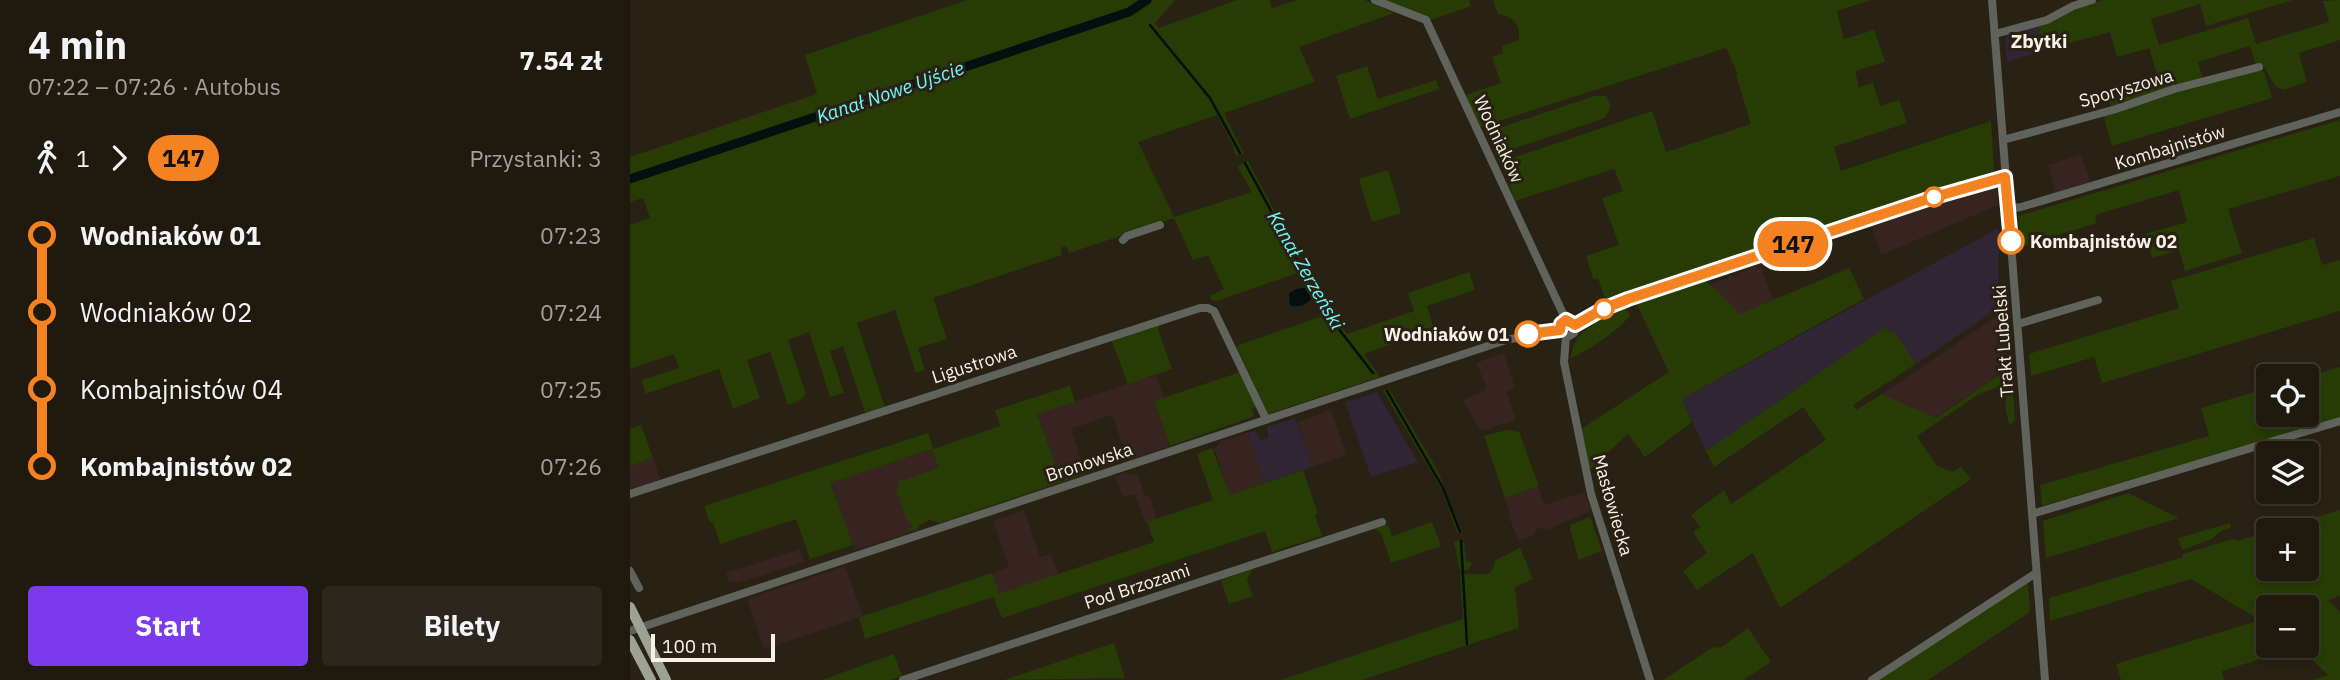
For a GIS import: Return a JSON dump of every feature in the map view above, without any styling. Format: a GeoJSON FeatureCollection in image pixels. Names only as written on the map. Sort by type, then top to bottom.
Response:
{"type":"FeatureCollection","features":[{"type":"Feature","properties":{"kind":"main road"},"geometry":{"type":"LineString","coordinates":[[630,607],[635,629],[666,680]]}},
{"type":"Feature","properties":{"kind":"main road"},"geometry":{"type":"LineString","coordinates":[[630,640],[651,680]]}},
{"type":"Feature","properties":{"kind":"street","name":"Wodniaków"},"geometry":{"type":"LineString","coordinates":[[1375,0],[1426,20],[1566,320]]}},
{"type":"Feature","properties":{"kind":"street","name":"Trakt Lubelski"},"geometry":{"type":"LineString","coordinates":[[1992,0],[2045,680]]}},
{"type":"Feature","properties":{"kind":"street"},"geometry":{"type":"LineString","coordinates":[[1995,34],[2047,20],[2073,6],[2092,0]]}},
{"type":"Feature","properties":{"kind":"street","name":"Sporyszowa"},"geometry":{"type":"LineString","coordinates":[[2003,140],[2116,109],[2174,89],[2259,67]]}},
{"type":"Feature","properties":{"kind":"street","name":"Kombajnistów"},"geometry":{"type":"LineString","coordinates":[[2008,209],[2340,112]]}},
{"type":"Feature","properties":{"kind":"street"},"geometry":{"type":"LineString","coordinates":[[1575,325],[1628,299],[1931,198],[2005,177]]}},
{"type":"Feature","properties":{"kind":"street"},"geometry":{"type":"LineString","coordinates":[[1123,240],[1127,236],[1160,225]]}},
{"type":"Feature","properties":{"kind":"street"},"geometry":{"type":"LineString","coordinates":[[2018,324],[2098,300]]}},
{"type":"Feature","properties":{"kind":"street","name":"Ligustrowa"},"geometry":{"type":"LineString","coordinates":[[630,494],[1200,308],[1214,311],[1265,419]]}},
{"type":"Feature","properties":{"kind":"street"},"geometry":{"type":"LineString","coordinates":[[1566,320],[1575,325],[1574,332],[1563,333],[1561,324],[1566,320]]}},
{"type":"Feature","properties":{"kind":"street","name":"Bronowska"},"geometry":{"type":"LineString","coordinates":[[635,629],[1506,340],[1563,333]]}},
{"type":"Feature","properties":{"kind":"street","name":"Masłowiecka"},"geometry":{"type":"LineString","coordinates":[[1563,333],[1564,362],[1591,494],[1650,680]]}},
{"type":"Feature","properties":{"kind":"street"},"geometry":{"type":"LineString","coordinates":[[2032,514],[2340,421]]}},
{"type":"Feature","properties":{"kind":"street","name":"Pod Brzozami"},"geometry":{"type":"LineString","coordinates":[[903,680],[1382,522]]}},
{"type":"Feature","properties":{"kind":"street"},"geometry":{"type":"LineString","coordinates":[[630,571],[639,588]]}},
{"type":"Feature","properties":{"kind":"street"},"geometry":{"type":"LineString","coordinates":[[1871,680],[2036,573]]}},
{"type":"Feature","properties":{"kind":"shaded area"},"geometry":{"type":"Polygon","coordinates":[[[2038,26],[2045,50],[2007,62],[2005,37],[2038,26]]]}},
{"type":"Feature","properties":{"kind":"shaded area"},"geometry":{"type":"Polygon","coordinates":[[[2081,155],[2090,182],[2055,193],[2048,165],[2081,155]]]}},
{"type":"Feature","properties":{"kind":"shaded area"},"geometry":{"type":"Polygon","coordinates":[[[1989,186],[1997,189],[1998,205],[1881,255],[1872,227],[1989,186]]]}},
{"type":"Feature","properties":{"kind":"shaded area"},"geometry":{"type":"Polygon","coordinates":[[[1999,228],[2001,250],[1998,253],[1998,285],[2004,304],[1916,364],[1894,332],[1890,334],[1886,328],[1706,451],[1682,399],[1999,228]]]}},
{"type":"Feature","properties":{"kind":"shaded area"},"geometry":{"type":"Polygon","coordinates":[[[1760,264],[1773,301],[1740,314],[1709,285],[1760,264]]]}},
{"type":"Feature","properties":{"kind":"shaded area"},"geometry":{"type":"Polygon","coordinates":[[[1309,287],[1314,296],[1312,299],[1300,306],[1290,305],[1289,293],[1309,287]]]}},
{"type":"Feature","properties":{"kind":"shaded area"},"geometry":{"type":"Polygon","coordinates":[[[2003,312],[2008,368],[1935,418],[1882,394],[2003,312]]]}},
{"type":"Feature","properties":{"kind":"shaded area"},"geometry":{"type":"Polygon","coordinates":[[[1504,353],[1515,388],[1506,391],[1516,420],[1481,431],[1463,400],[1483,392],[1486,386],[1476,363],[1504,353]]]}},
{"type":"Feature","properties":{"kind":"shaded area"},"geometry":{"type":"Polygon","coordinates":[[[1156,375],[1164,398],[1154,401],[1170,446],[1128,460],[1112,415],[1071,429],[1084,470],[1060,477],[1037,414],[1156,375]]]}},
{"type":"Feature","properties":{"kind":"shaded area"},"geometry":{"type":"Polygon","coordinates":[[[1377,392],[1418,462],[1371,477],[1345,402],[1377,392]]]}},
{"type":"Feature","properties":{"kind":"shaded area"},"geometry":{"type":"Polygon","coordinates":[[[1331,410],[1346,455],[1312,467],[1297,422],[1331,410]]]}},
{"type":"Feature","properties":{"kind":"shaded area"},"geometry":{"type":"Polygon","coordinates":[[[1295,418],[1312,467],[1264,483],[1248,433],[1255,431],[1261,440],[1268,438],[1267,427],[1295,418]]]}},
{"type":"Feature","properties":{"kind":"shaded area"},"geometry":{"type":"Polygon","coordinates":[[[1248,433],[1264,483],[1230,495],[1214,449],[1220,441],[1248,433]]]}},
{"type":"Feature","properties":{"kind":"shaded area"},"geometry":{"type":"Polygon","coordinates":[[[933,449],[939,468],[915,531],[855,550],[829,483],[933,449]]]}},
{"type":"Feature","properties":{"kind":"shaded area"},"geometry":{"type":"Polygon","coordinates":[[[653,458],[661,481],[630,491],[630,466],[653,458]]]}},
{"type":"Feature","properties":{"kind":"shaded area"},"geometry":{"type":"Polygon","coordinates":[[[1137,473],[1145,496],[1149,495],[1157,519],[1145,523],[1135,494],[1123,497],[1114,476],[1137,473]]]}},
{"type":"Feature","properties":{"kind":"shaded area"},"geometry":{"type":"Polygon","coordinates":[[[1538,486],[1544,505],[1585,492],[1590,509],[1547,530],[1535,530],[1534,535],[1519,541],[1508,515],[1510,514],[1505,498],[1538,486]]]}},
{"type":"Feature","properties":{"kind":"shaded area"},"geometry":{"type":"Polygon","coordinates":[[[1024,510],[1040,557],[1051,554],[1058,575],[999,595],[992,573],[1009,567],[993,521],[1024,510]]]}},
{"type":"Feature","properties":{"kind":"shaded area"},"geometry":{"type":"Polygon","coordinates":[[[800,549],[804,562],[737,583],[729,583],[726,573],[800,549]]]}},
{"type":"Feature","properties":{"kind":"shaded area"},"geometry":{"type":"Polygon","coordinates":[[[845,566],[863,616],[764,649],[747,599],[845,566]]]}},
{"type":"Feature","properties":{"kind":"green space"},"geometry":{"type":"Polygon","coordinates":[[[967,0],[1175,0],[1155,23],[1159,28],[1237,0],[1269,0],[1272,8],[1297,0],[1365,0],[1394,13],[1299,47],[1315,82],[1224,113],[1244,154],[1235,155],[1232,143],[1217,115],[1138,142],[1174,217],[1252,192],[1237,166],[1248,161],[1306,270],[1217,301],[1211,300],[1210,296],[1224,289],[1208,255],[1193,260],[1174,218],[1069,253],[1066,246],[1060,248],[1062,255],[933,298],[947,339],[918,348],[925,370],[916,373],[895,310],[857,323],[885,407],[865,413],[843,346],[830,351],[844,393],[830,397],[809,332],[788,340],[806,394],[799,401],[788,405],[770,352],[747,360],[760,398],[733,409],[719,369],[645,394],[642,380],[679,368],[674,354],[630,369],[630,225],[650,218],[643,198],[630,202],[630,157],[817,94],[805,55],[967,0]]]}},
{"type":"Feature","properties":{"kind":"green space"},"geometry":{"type":"Polygon","coordinates":[[[1382,0],[1469,0],[1471,6],[1431,20],[1382,0]]]}},
{"type":"Feature","properties":{"kind":"green space"},"geometry":{"type":"Polygon","coordinates":[[[1493,0],[1871,0],[1837,11],[1844,39],[1874,30],[1885,62],[1855,71],[1859,87],[1873,83],[1880,106],[1899,100],[1907,123],[1834,147],[1841,171],[1991,121],[1994,171],[1606,301],[1598,278],[1593,279],[1586,256],[1619,245],[1602,198],[1623,191],[1614,169],[1515,201],[1501,162],[1652,111],[1666,152],[1751,124],[1736,75],[1738,74],[1726,48],[1480,127],[1465,95],[1501,83],[1492,57],[1503,53],[1502,46],[1519,40],[1519,30],[1515,22],[1498,14],[1493,0]]]}},
{"type":"Feature","properties":{"kind":"green space"},"geometry":{"type":"Polygon","coordinates":[[[2104,0],[2293,0],[2206,26],[2200,4],[2151,19],[2159,45],[2248,18],[2256,44],[2329,22],[2323,1],[2340,0],[2340,40],[2299,53],[2307,82],[2283,90],[2276,86],[2261,64],[2256,65],[2250,46],[2198,62],[2203,81],[2183,84],[2111,106],[2106,89],[2157,74],[2149,48],[2117,57],[2110,32],[2045,50],[2038,26],[2054,21],[2068,11],[2104,0]]]}},
{"type":"Feature","properties":{"kind":"green space"},"geometry":{"type":"Polygon","coordinates":[[[1367,66],[1378,99],[1436,80],[1439,89],[1350,119],[1336,76],[1367,66]]]}},
{"type":"Feature","properties":{"kind":"green space"},"geometry":{"type":"Polygon","coordinates":[[[2258,69],[2264,72],[2272,98],[2112,146],[2103,114],[2142,100],[2258,69]]]}},
{"type":"Feature","properties":{"kind":"green space"},"geometry":{"type":"Polygon","coordinates":[[[1594,96],[1606,96],[1611,106],[1605,118],[1495,155],[1493,130],[1594,96]]]}},
{"type":"Feature","properties":{"kind":"green space"},"geometry":{"type":"Polygon","coordinates":[[[2340,120],[2340,176],[2228,209],[2242,253],[2185,271],[2179,250],[2152,258],[2145,234],[2187,222],[2179,190],[2095,215],[2097,223],[2021,247],[2018,216],[2340,120]]]}},
{"type":"Feature","properties":{"kind":"green space"},"geometry":{"type":"Polygon","coordinates":[[[1388,170],[1401,213],[1372,222],[1359,179],[1388,170]]]}},
{"type":"Feature","properties":{"kind":"green space"},"geometry":{"type":"Polygon","coordinates":[[[2314,238],[2322,265],[2340,260],[2340,311],[2102,383],[2094,357],[2031,376],[2029,354],[2179,308],[2171,281],[2314,238]]]}},
{"type":"Feature","properties":{"kind":"green space"},"geometry":{"type":"Polygon","coordinates":[[[1849,268],[1864,299],[1682,399],[1692,422],[1645,457],[1628,434],[1589,470],[1581,429],[1669,372],[1636,303],[1705,280],[1740,314],[1849,268]]]}},
{"type":"Feature","properties":{"kind":"green space"},"geometry":{"type":"Polygon","coordinates":[[[1469,272],[1475,290],[1427,306],[1434,329],[1364,354],[1380,377],[1268,414],[1236,346],[1331,313],[1347,334],[1414,311],[1408,293],[1469,272]]]}},
{"type":"Feature","properties":{"kind":"green space"},"geometry":{"type":"Polygon","coordinates":[[[1626,308],[1630,314],[1621,325],[1571,358],[1573,348],[1583,332],[1626,308]]]}},
{"type":"Feature","properties":{"kind":"green space"},"geometry":{"type":"Polygon","coordinates":[[[1189,315],[1160,324],[1158,329],[1172,369],[1128,384],[1111,339],[1189,315]]]}},
{"type":"Feature","properties":{"kind":"green space"},"geometry":{"type":"Polygon","coordinates":[[[1886,327],[1890,333],[1894,331],[1916,364],[1853,405],[1856,410],[1882,394],[1936,418],[2012,366],[2012,382],[1979,394],[1917,436],[1936,465],[1952,472],[1961,467],[1971,479],[1780,608],[1753,553],[1697,590],[1683,571],[1707,553],[1693,532],[1700,527],[1691,515],[1724,490],[1731,504],[1826,440],[1803,407],[1714,467],[1706,451],[1886,327]]]}},
{"type":"Feature","properties":{"kind":"green space"},"geometry":{"type":"Polygon","coordinates":[[[2340,367],[2340,418],[2319,424],[2319,373],[2340,367]]]}},
{"type":"Feature","properties":{"kind":"green space"},"geometry":{"type":"Polygon","coordinates":[[[1240,372],[1257,407],[1251,409],[1254,413],[1252,417],[1170,446],[1154,401],[1240,372]]]}},
{"type":"Feature","properties":{"kind":"green space"},"geometry":{"type":"Polygon","coordinates":[[[1070,386],[1075,402],[1037,414],[1060,477],[1084,470],[1086,474],[940,523],[929,520],[919,526],[918,530],[907,530],[912,527],[910,521],[907,522],[896,489],[900,488],[898,482],[939,468],[932,449],[830,483],[853,545],[810,559],[796,519],[720,544],[713,522],[710,523],[704,506],[928,433],[933,449],[1000,426],[995,410],[1070,386]]]}},
{"type":"Feature","properties":{"kind":"green space"},"geometry":{"type":"Polygon","coordinates":[[[1389,389],[1438,471],[1462,534],[1457,533],[1442,490],[1383,391],[1389,389]]]}},
{"type":"Feature","properties":{"kind":"green space"},"geometry":{"type":"Polygon","coordinates":[[[2256,392],[2256,427],[2310,427],[2042,506],[2040,485],[2209,436],[2201,408],[2256,392]]]}},
{"type":"Feature","properties":{"kind":"green space"},"geometry":{"type":"Polygon","coordinates":[[[2013,393],[2015,421],[2009,425],[2005,406],[2007,395],[2013,393]]]}},
{"type":"Feature","properties":{"kind":"green space"},"geometry":{"type":"Polygon","coordinates":[[[641,425],[653,458],[630,466],[630,429],[641,425]]]}},
{"type":"Feature","properties":{"kind":"green space"},"geometry":{"type":"Polygon","coordinates":[[[1506,430],[1519,432],[1539,486],[1505,498],[1484,436],[1506,430]]]}},
{"type":"Feature","properties":{"kind":"green space"},"geometry":{"type":"Polygon","coordinates":[[[1212,448],[1230,495],[1303,470],[1318,514],[1315,515],[1322,536],[1272,552],[1265,531],[1002,618],[993,597],[865,639],[859,618],[863,616],[992,573],[999,594],[1154,542],[1147,522],[1213,500],[1197,454],[1212,448]]]}},
{"type":"Feature","properties":{"kind":"green space"},"geometry":{"type":"Polygon","coordinates":[[[2128,493],[2179,518],[2046,558],[2043,521],[2128,493]]]}},
{"type":"Feature","properties":{"kind":"green space"},"geometry":{"type":"Polygon","coordinates":[[[2340,510],[2340,596],[2328,600],[2340,612],[2340,680],[2312,680],[2328,675],[2310,658],[2319,658],[2319,595],[2256,595],[2256,618],[2191,579],[2050,621],[2049,598],[2183,557],[2183,554],[2229,540],[2236,541],[2256,535],[2256,581],[2319,581],[2319,518],[2313,518],[2340,510]]]}},
{"type":"Feature","properties":{"kind":"green space"},"geometry":{"type":"Polygon","coordinates":[[[1590,517],[1602,551],[1579,560],[1571,525],[1590,517]]]}},
{"type":"Feature","properties":{"kind":"green space"},"geometry":{"type":"Polygon","coordinates":[[[1432,522],[1441,546],[1391,563],[1381,533],[1375,529],[1388,525],[1392,536],[1432,522]]]}},
{"type":"Feature","properties":{"kind":"green space"},"geometry":{"type":"Polygon","coordinates":[[[2230,523],[2231,528],[2221,531],[2212,539],[2182,550],[2178,538],[2230,523]]]}},
{"type":"Feature","properties":{"kind":"green space"},"geometry":{"type":"Polygon","coordinates":[[[1461,540],[1464,543],[1466,561],[1472,563],[1469,569],[1460,572],[1454,542],[1461,540]]]}},
{"type":"Feature","properties":{"kind":"green space"},"geometry":{"type":"Polygon","coordinates":[[[1520,548],[1533,579],[1515,587],[1519,628],[1362,680],[1281,680],[1463,619],[1460,574],[1487,574],[1491,572],[1496,560],[1520,548]]]}},
{"type":"Feature","properties":{"kind":"green space"},"geometry":{"type":"Polygon","coordinates":[[[1253,569],[1247,580],[1253,596],[1229,604],[1221,580],[1253,569]]]}},
{"type":"Feature","properties":{"kind":"green space"},"geometry":{"type":"Polygon","coordinates":[[[2026,584],[2030,612],[1928,680],[1878,680],[2026,584]]]}},
{"type":"Feature","properties":{"kind":"green space"},"geometry":{"type":"Polygon","coordinates":[[[2256,621],[2256,658],[2264,658],[2222,671],[2224,680],[2121,680],[2116,664],[2256,621]]]}},
{"type":"Feature","properties":{"kind":"green space"},"geometry":{"type":"Polygon","coordinates":[[[1748,628],[1771,662],[1743,680],[1663,680],[1713,647],[1720,648],[1748,628]]]}},
{"type":"Feature","properties":{"kind":"green space"},"geometry":{"type":"Polygon","coordinates":[[[1114,643],[1125,678],[1004,680],[1114,643]]]}},
{"type":"Feature","properties":{"kind":"green space"},"geometry":{"type":"Polygon","coordinates":[[[894,654],[902,676],[890,680],[822,680],[894,654]]]}},
{"type":"Feature","properties":{"kind":"waterway","name":"Kanał Nowe Ujście"},"geometry":{"type":"LineString","coordinates":[[630,179],[1129,12],[1147,0]]}},
{"type":"Feature","properties":{"kind":"waterway","name":"Kanał Zerzeński"},"geometry":{"type":"LineString","coordinates":[[1150,25],[1210,98],[1240,153]]}},
{"type":"Feature","properties":{"kind":"waterway","name":"Kanał Zerzeński"},"geometry":{"type":"LineString","coordinates":[[1245,163],[1327,314],[1373,373]]}},
{"type":"Feature","properties":{"kind":"waterway","name":"Kanał Zerzeński"},"geometry":{"type":"LineString","coordinates":[[1387,391],[1443,488],[1460,532]]}},
{"type":"Feature","properties":{"kind":"waterway","name":"Kanał Zerzeński"},"geometry":{"type":"LineString","coordinates":[[1461,541],[1467,644]]}},
{"type":"Feature","properties":{"kind":"bus line","name":"147"},"geometry":{"type":"LineString","coordinates":[[1528,334],[1560,330],[1561,324],[1566,320],[1575,325],[1628,299],[1931,198],[2005,177],[2011,241]]}},
{"type":"Feature","properties":{"kind":"place","name":"Kombajnistów 02"},"geometry":{"type":"Point","coordinates":[2011,241]}},
{"type":"Feature","properties":{"kind":"place","name":"Wodniaków 01"},"geometry":{"type":"Point","coordinates":[1528,334]}},
{"type":"Feature","properties":{"kind":"district","name":"Zbytki"},"geometry":{"type":"Point","coordinates":[2039,41]}}]}
